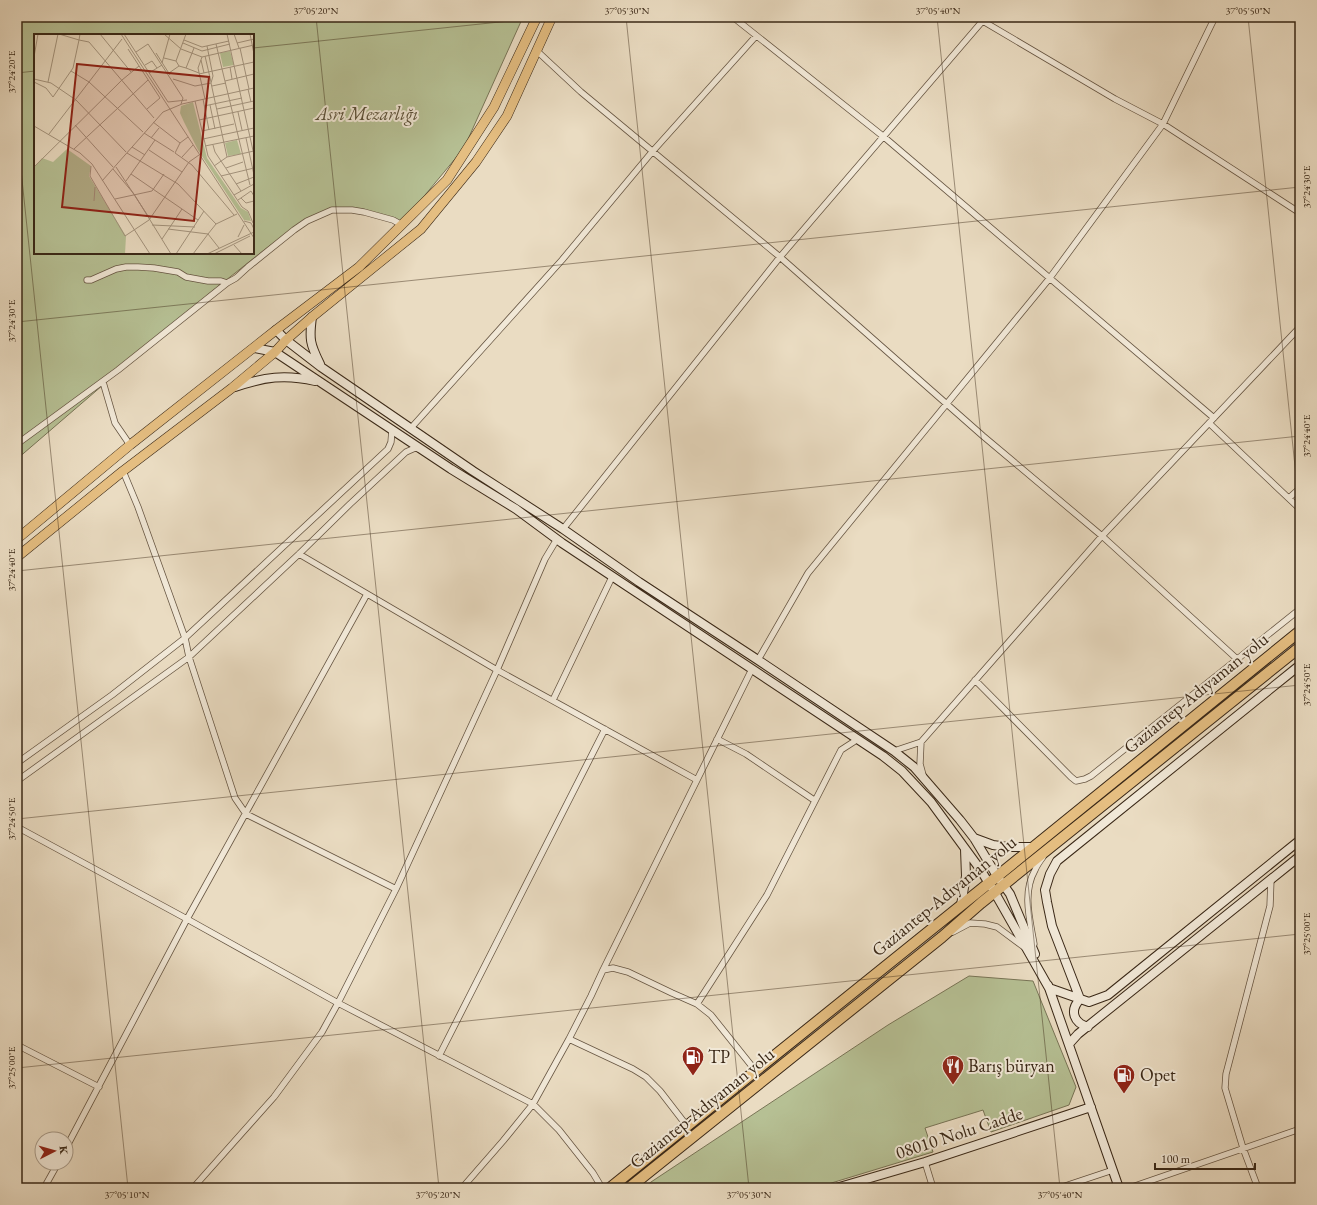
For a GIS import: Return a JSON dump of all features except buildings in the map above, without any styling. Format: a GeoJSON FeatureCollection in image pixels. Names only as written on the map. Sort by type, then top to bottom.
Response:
{"type":"FeatureCollection","features":[{"type":"Feature","properties":{"kind":"highway","name":"Gaziantep-Adıyaman yolu"},"geometry":{"type":"LineString","coordinates":[[610,1188],[1300,631]]}},
{"type":"Feature","properties":{"kind":"highway","name":"Gaziantep-Adıyaman yolu"},"geometry":{"type":"LineString","coordinates":[[629,1188],[1300,647]]}},
{"type":"Feature","properties":{"kind":"main road"},"geometry":{"type":"LineString","coordinates":[[17,539],[130,445],[359,267],[447,180],[494,108],[537,17]]}},
{"type":"Feature","properties":{"kind":"main road"},"geometry":{"type":"LineString","coordinates":[[17,557],[123,471],[232,388],[275,352],[312,317],[426,223],[476,162],[507,116],[552,17]]}},
{"type":"Feature","properties":{"kind":"street"},"geometry":{"type":"LineString","coordinates":[[733,17],[884,137],[1049,279],[1211,420],[1300,509]]}},
{"type":"Feature","properties":{"kind":"street"},"geometry":{"type":"LineString","coordinates":[[976,17],[985,19],[1115,99],[1163,124],[1300,213]]}},
{"type":"Feature","properties":{"kind":"street"},"geometry":{"type":"LineString","coordinates":[[758,660],[808,573],[1049,279],[1163,124],[1216,17]]}},
{"type":"Feature","properties":{"kind":"street"},"geometry":{"type":"LineString","coordinates":[[563,528],[780,257],[985,19]]}},
{"type":"Feature","properties":{"kind":"street"},"geometry":{"type":"LineString","coordinates":[[411,428],[562,260],[652,152],[756,36]]}},
{"type":"Feature","properties":{"kind":"street"},"geometry":{"type":"LineString","coordinates":[[537,51],[581,92],[780,257],[947,404],[1102,536],[1237,659]]}},
{"type":"Feature","properties":{"kind":"street"},"geometry":{"type":"LineString","coordinates":[[17,444],[103,382],[227,283],[236,278],[283,238],[307,221],[332,210],[352,210],[393,220],[402,225]]}},
{"type":"Feature","properties":{"kind":"street"},"geometry":{"type":"LineString","coordinates":[[87,280],[91,280],[116,269],[135,267],[178,272],[186,277],[227,283]]}},
{"type":"Feature","properties":{"kind":"street"},"geometry":{"type":"LineString","coordinates":[[312,317],[310,330],[312,347],[322,367]]}},
{"type":"Feature","properties":{"kind":"street"},"geometry":{"type":"LineString","coordinates":[[894,751],[921,742],[1102,536],[1300,327]]}},
{"type":"Feature","properties":{"kind":"street"},"geometry":{"type":"LineString","coordinates":[[276,330],[286,340],[322,367],[473,471],[563,528],[639,582],[894,751],[914,767],[974,838],[993,880],[995,892],[1049,988],[1089,1002],[1108,995],[1300,840]]}},
{"type":"Feature","properties":{"kind":"street"},"geometry":{"type":"LineString","coordinates":[[254,348],[275,352],[420,449],[516,509],[612,577],[858,739],[902,771],[931,802],[965,848],[993,880],[1004,885],[1010,894],[1049,988],[1119,1188]]}},
{"type":"Feature","properties":{"kind":"street"},"geometry":{"type":"LineString","coordinates":[[232,388],[257,379],[286,377],[321,382]]}},
{"type":"Feature","properties":{"kind":"street"},"geometry":{"type":"LineString","coordinates":[[103,382],[115,423],[130,445]]}},
{"type":"Feature","properties":{"kind":"street"},"geometry":{"type":"LineString","coordinates":[[17,763],[112,695],[184,638],[388,449],[391,442],[392,429]]}},
{"type":"Feature","properties":{"kind":"street"},"geometry":{"type":"LineString","coordinates":[[17,781],[189,657],[406,452],[415,448],[420,449]]}},
{"type":"Feature","properties":{"kind":"street"},"geometry":{"type":"LineString","coordinates":[[123,471],[138,507],[184,638],[235,798],[246,814],[396,889]]}},
{"type":"Feature","properties":{"kind":"street"},"geometry":{"type":"LineString","coordinates":[[1289,498],[1300,488]]}},
{"type":"Feature","properties":{"kind":"street"},"geometry":{"type":"LineString","coordinates":[[193,1188],[274,1097],[322,1032],[396,889],[497,670],[544,559],[557,539]]}},
{"type":"Feature","properties":{"kind":"street"},"geometry":{"type":"LineString","coordinates":[[299,554],[497,670],[697,780]]}},
{"type":"Feature","properties":{"kind":"street"},"geometry":{"type":"LineString","coordinates":[[552,700],[612,577]]}},
{"type":"Feature","properties":{"kind":"street"},"geometry":{"type":"LineString","coordinates":[[74,1133],[187,919],[367,594]]}},
{"type":"Feature","properties":{"kind":"street"},"geometry":{"type":"LineString","coordinates":[[975,680],[1065,771],[1076,780],[1084,779],[1091,776],[1300,609]]}},
{"type":"Feature","properties":{"kind":"street"},"geometry":{"type":"LineString","coordinates":[[1080,999],[1052,926],[1047,902],[1045,890],[1050,874],[1057,861],[1300,665]]}},
{"type":"Feature","properties":{"kind":"street"},"geometry":{"type":"LineString","coordinates":[[462,1188],[533,1104],[591,996],[752,669]]}},
{"type":"Feature","properties":{"kind":"street"},"geometry":{"type":"LineString","coordinates":[[439,1056],[605,729]]}},
{"type":"Feature","properties":{"kind":"street"},"geometry":{"type":"LineString","coordinates":[[717,739],[746,754],[814,800]]}},
{"type":"Feature","properties":{"kind":"street"},"geometry":{"type":"LineString","coordinates":[[696,1004],[767,895],[814,800],[841,750],[858,739]]}},
{"type":"Feature","properties":{"kind":"street"},"geometry":{"type":"LineString","coordinates":[[921,742],[920,764],[923,778]]}},
{"type":"Feature","properties":{"kind":"street"},"geometry":{"type":"LineString","coordinates":[[17,827],[338,1003],[533,1104],[559,1130],[593,1173],[602,1188]]}},
{"type":"Feature","properties":{"kind":"street"},"geometry":{"type":"LineString","coordinates":[[974,838],[993,845],[1007,847],[1031,847]]}},
{"type":"Feature","properties":{"kind":"street"},"geometry":{"type":"LineString","coordinates":[[961,905],[966,876],[965,848]]}},
{"type":"Feature","properties":{"kind":"street"},"geometry":{"type":"LineString","coordinates":[[1035,954],[1028,915],[1029,886],[1034,871],[1048,850]]}},
{"type":"Feature","properties":{"kind":"street"},"geometry":{"type":"LineString","coordinates":[[1069,1044],[1300,856]]}},
{"type":"Feature","properties":{"kind":"street"},"geometry":{"type":"LineString","coordinates":[[1258,1188],[1225,1088],[1226,1074],[1270,906],[1271,879]]}},
{"type":"Feature","properties":{"kind":"street"},"geometry":{"type":"LineString","coordinates":[[942,937],[970,923],[985,924],[997,927],[1028,950]]}},
{"type":"Feature","properties":{"kind":"street"},"geometry":{"type":"LineString","coordinates":[[603,970],[613,968],[628,972],[696,1004],[711,1015],[755,1070]]}},
{"type":"Feature","properties":{"kind":"street"},"geometry":{"type":"LineString","coordinates":[[1080,999],[1075,1007],[1074,1014],[1076,1020],[1080,1024],[1088,1027]]}},
{"type":"Feature","properties":{"kind":"street"},"geometry":{"type":"LineString","coordinates":[[569,1039],[633,1069],[646,1077],[660,1091],[687,1126]]}},
{"type":"Feature","properties":{"kind":"street"},"geometry":{"type":"LineString","coordinates":[[17,1045],[99,1087]]}},
{"type":"Feature","properties":{"kind":"street","name":"08010 Nolu Cadde"},"geometry":{"type":"LineString","coordinates":[[836,1188],[925,1162],[1091,1107]]}},
{"type":"Feature","properties":{"kind":"street"},"geometry":{"type":"LineString","coordinates":[[1129,1188],[1300,1130]]}},
{"type":"Feature","properties":{"kind":"street"},"geometry":{"type":"LineString","coordinates":[[925,1162],[933,1188]]}},
{"type":"Feature","properties":{"kind":"street"},"geometry":{"type":"LineString","coordinates":[[1059,1188],[1113,1170]]}},
{"type":"Feature","properties":{"kind":"street"},"geometry":{"type":"LineString","coordinates":[[44,1188],[54,1171]]}},
{"type":"Feature","properties":{"kind":"green space","name":"Asri Mezarlığı"},"geometry":{"type":"Polygon","coordinates":[[[17,17],[523,17],[464,148],[401,224],[351,209],[340,210],[307,219],[268,247],[211,292],[17,459],[17,17]]]}},
{"type":"Feature","properties":{"kind":"green space"},"geometry":{"type":"Polygon","coordinates":[[[969,976],[1033,981],[1076,1087],[1069,1105],[991,1132],[983,1110],[925,1128],[933,1152],[815,1188],[643,1188],[888,1025],[969,976]]]}},
{"type":"Feature","properties":{"kind":"place","name":"TP"},"geometry":{"type":"Point","coordinates":[693,1076]}},
{"type":"Feature","properties":{"kind":"place","name":"Barış büryan"},"geometry":{"type":"Point","coordinates":[953,1086]}},
{"type":"Feature","properties":{"kind":"place","name":"Opet"},"geometry":{"type":"Point","coordinates":[1124,1094]}}]}
